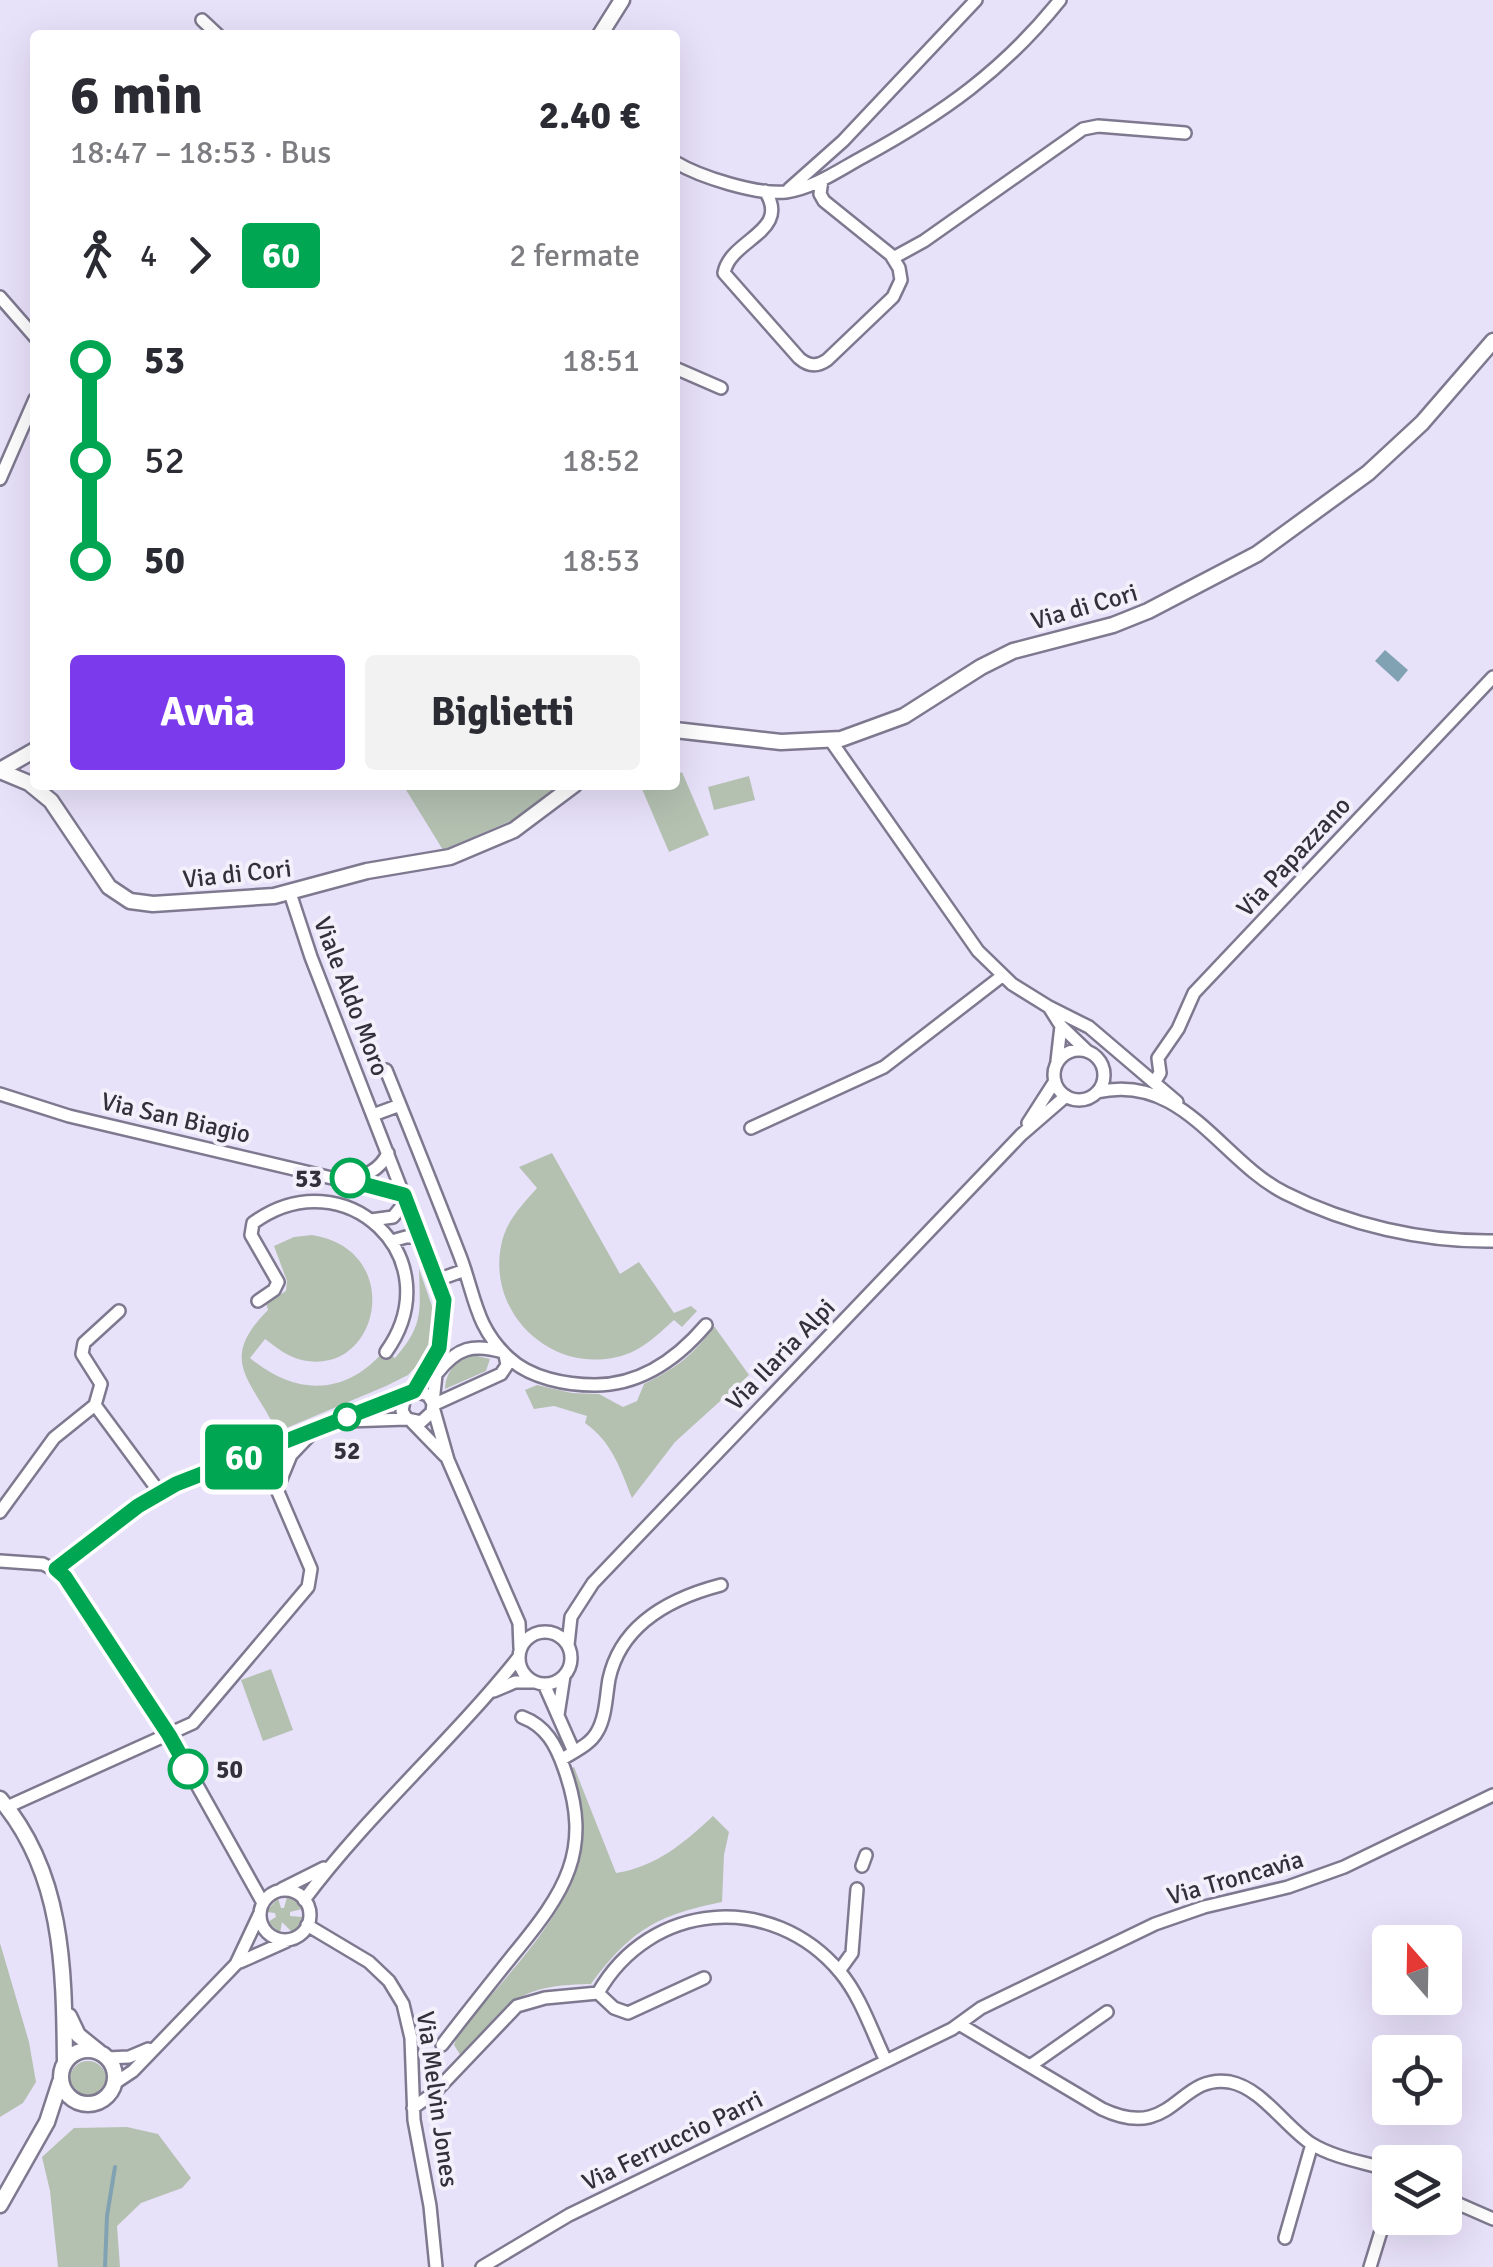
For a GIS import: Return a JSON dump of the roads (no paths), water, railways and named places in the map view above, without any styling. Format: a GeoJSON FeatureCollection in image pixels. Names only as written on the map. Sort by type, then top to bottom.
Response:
{"type":"FeatureCollection","features":[{"type":"Feature","properties":{"kind":"main road"},"geometry":{"type":"LineString","coordinates":[[603,30],[622,0]]}},
{"type":"Feature","properties":{"kind":"main road","name":"Via di Cori"},"geometry":{"type":"LineString","coordinates":[[680,731],[744,740],[831,742],[904,716],[1008,653],[1130,619],[1251,557],[1338,496],[1422,423],[1493,341]]}},
{"type":"Feature","properties":{"kind":"main road"},"geometry":{"type":"LineString","coordinates":[[0,771],[30,753]]}},
{"type":"Feature","properties":{"kind":"main road","name":"Via di Cori"},"geometry":{"type":"LineString","coordinates":[[0,771],[30,784]]}},
{"type":"Feature","properties":{"kind":"main road","name":"Via di Cori"},"geometry":{"type":"LineString","coordinates":[[38,790],[47,797],[102,880],[126,899],[152,904],[252,899],[290,893],[367,871],[429,862],[469,851],[514,830],[567,790]]}},
{"type":"Feature","properties":{"kind":"main road"},"geometry":{"type":"LineString","coordinates":[[4,1803],[27,1837],[50,1892],[61,1955],[66,2094],[82,2104]]}},
{"type":"Feature","properties":{"kind":"main road"},"geometry":{"type":"LineString","coordinates":[[48,2122],[64,2110],[106,2098],[115,2083],[113,2066],[78,2034],[64,2004]]}},
{"type":"Feature","properties":{"kind":"main road"},"geometry":{"type":"LineString","coordinates":[[0,2205],[48,2122],[63,2070],[84,2050],[103,2055]]}},
{"type":"Feature","properties":{"kind":"street"},"geometry":{"type":"LineString","coordinates":[[786,192],[848,136],[976,0]]}},
{"type":"Feature","properties":{"kind":"street"},"geometry":{"type":"LineString","coordinates":[[680,164],[706,176],[765,191],[786,192],[822,180],[954,104],[1021,46],[1060,0]]}},
{"type":"Feature","properties":{"kind":"street"},"geometry":{"type":"LineString","coordinates":[[202,20],[213,30]]}},
{"type":"Feature","properties":{"kind":"street"},"geometry":{"type":"LineString","coordinates":[[893,258],[924,241],[1084,129],[1098,126],[1184,133]]}},
{"type":"Feature","properties":{"kind":"street"},"geometry":{"type":"LineString","coordinates":[[765,191],[773,206],[772,218],[729,260],[724,273],[804,362],[818,364],[827,360],[896,294],[901,276],[893,258],[826,204],[820,194],[822,180]]}},
{"type":"Feature","properties":{"kind":"street"},"geometry":{"type":"LineString","coordinates":[[0,297],[30,332]]}},
{"type":"Feature","properties":{"kind":"street"},"geometry":{"type":"LineString","coordinates":[[680,370],[720,388]]}},
{"type":"Feature","properties":{"kind":"street"},"geometry":{"type":"LineString","coordinates":[[0,478],[30,410]]}},
{"type":"Feature","properties":{"kind":"street","name":"Via Papazzano"},"geometry":{"type":"LineString","coordinates":[[1155,1080],[1160,1072],[1158,1058],[1178,1029],[1196,991],[1493,677]]}},
{"type":"Feature","properties":{"kind":"street"},"geometry":{"type":"LineString","coordinates":[[831,742],[970,940],[1002,976],[1049,1007],[1086,1024],[1155,1080],[1253,1172],[1295,1198],[1412,1236],[1493,1241]]}},
{"type":"Feature","properties":{"kind":"street","name":"Viale Aldo Moro"},"geometry":{"type":"LineString","coordinates":[[290,893],[314,966],[444,1300]]}},
{"type":"Feature","properties":{"kind":"street"},"geometry":{"type":"LineString","coordinates":[[751,1128],[884,1066],[1002,976]]}},
{"type":"Feature","properties":{"kind":"street"},"geometry":{"type":"LineString","coordinates":[[1049,1007],[1062,1026],[1126,1089]]}},
{"type":"Feature","properties":{"kind":"street"},"geometry":{"type":"LineString","coordinates":[[1062,1026],[1055,1081],[1066,1096],[1082,1099],[1097,1092],[1126,1089],[1183,1108]]}},
{"type":"Feature","properties":{"kind":"street"},"geometry":{"type":"LineString","coordinates":[[1057,1064],[1066,1054],[1087,1051]]}},
{"type":"Feature","properties":{"kind":"street"},"geometry":{"type":"LineString","coordinates":[[1097,1092],[1104,1079],[1102,1064]]}},
{"type":"Feature","properties":{"kind":"street","name":"Viale Aldo Moro"},"geometry":{"type":"LineString","coordinates":[[386,1070],[464,1270],[478,1317],[504,1354]]}},
{"type":"Feature","properties":{"kind":"street","name":"Via Ilaria Alpi"},"geometry":{"type":"LineString","coordinates":[[1021,1135],[1055,1081]]}},
{"type":"Feature","properties":{"kind":"street","name":"Via San Biagio"},"geometry":{"type":"LineString","coordinates":[[0,1094],[69,1116],[344,1179],[405,1198]]}},
{"type":"Feature","properties":{"kind":"street","name":"Via Ilaria Alpi"},"geometry":{"type":"LineString","coordinates":[[568,1645],[569,1624],[590,1586],[1021,1135],[1066,1096]]}},
{"type":"Feature","properties":{"kind":"street","name":"Viale Aldo Moro"},"geometry":{"type":"LineString","coordinates":[[373,1115],[400,1105]]}},
{"type":"Feature","properties":{"kind":"street"},"geometry":{"type":"LineString","coordinates":[[344,1179],[378,1168],[388,1153]]}},
{"type":"Feature","properties":{"kind":"street"},"geometry":{"type":"LineString","coordinates":[[371,1220],[392,1217],[405,1198]]}},
{"type":"Feature","properties":{"kind":"street"},"geometry":{"type":"LineString","coordinates":[[258,1300],[274,1290],[278,1282],[252,1235],[255,1221],[284,1206],[312,1202],[348,1207],[371,1220],[392,1241],[402,1263],[407,1293],[402,1324],[386,1352]]}},
{"type":"Feature","properties":{"kind":"street"},"geometry":{"type":"LineString","coordinates":[[392,1241],[406,1236],[420,1238]]}},
{"type":"Feature","properties":{"kind":"street"},"geometry":{"type":"LineString","coordinates":[[436,1280],[464,1270]]}},
{"type":"Feature","properties":{"kind":"street"},"geometry":{"type":"LineString","coordinates":[[337,1421],[426,1420],[433,1405],[444,1300],[469,1292]]}},
{"type":"Feature","properties":{"kind":"street"},"geometry":{"type":"LineString","coordinates":[[0,1512],[54,1438],[95,1405],[102,1387],[82,1356],[82,1348],[120,1312]]}},
{"type":"Feature","properties":{"kind":"street"},"geometry":{"type":"LineString","coordinates":[[436,1374],[464,1348],[481,1346],[551,1379],[587,1385],[623,1383],[661,1366],[706,1326]]}},
{"type":"Feature","properties":{"kind":"street"},"geometry":{"type":"LineString","coordinates":[[439,1348],[401,1406],[448,1460]]}},
{"type":"Feature","properties":{"kind":"street"},"geometry":{"type":"LineString","coordinates":[[433,1405],[501,1374],[506,1365],[504,1354]]}},
{"type":"Feature","properties":{"kind":"street"},"geometry":{"type":"LineString","coordinates":[[56,1569],[160,1493],[323,1426],[412,1392],[424,1392],[433,1405],[448,1460],[519,1623],[523,1672],[539,1683],[574,1752]]}},
{"type":"Feature","properties":{"kind":"street"},"geometry":{"type":"LineString","coordinates":[[95,1405],[160,1493]]}},
{"type":"Feature","properties":{"kind":"street"},"geometry":{"type":"LineString","coordinates":[[278,1489],[293,1451],[323,1426]]}},
{"type":"Feature","properties":{"kind":"street"},"geometry":{"type":"LineString","coordinates":[[4,1803],[189,1725],[205,1711],[310,1584],[310,1565],[278,1489],[264,1466],[248,1456]]}},
{"type":"Feature","properties":{"kind":"street"},"geometry":{"type":"LineString","coordinates":[[0,1561],[44,1564],[65,1577],[169,1735],[261,1908],[262,1926],[272,1936],[293,1938]]}},
{"type":"Feature","properties":{"kind":"street"},"geometry":{"type":"LineString","coordinates":[[561,1760],[593,1738],[599,1728],[612,1667],[634,1630],[671,1602],[721,1585]]}},
{"type":"Feature","properties":{"kind":"street","name":"Via Ilaria Alpi"},"geometry":{"type":"LineString","coordinates":[[539,1632],[576,1607]]}},
{"type":"Feature","properties":{"kind":"street"},"geometry":{"type":"LineString","coordinates":[[519,1623],[539,1632],[557,1634],[568,1645],[571,1661],[564,1676],[558,1715]]}},
{"type":"Feature","properties":{"kind":"street"},"geometry":{"type":"LineString","coordinates":[[304,1900],[332,1863],[490,1692],[539,1632]]}},
{"type":"Feature","properties":{"kind":"street"},"geometry":{"type":"LineString","coordinates":[[490,1692],[516,1682],[539,1683],[564,1676]]}},
{"type":"Feature","properties":{"kind":"street"},"geometry":{"type":"LineString","coordinates":[[442,2045],[551,1908],[564,1886],[574,1852],[576,1828],[571,1790],[561,1760],[545,1731],[522,1717]]}},
{"type":"Feature","properties":{"kind":"street","name":"Via Troncavia"},"geometry":{"type":"LineString","coordinates":[[886,2061],[960,2024],[981,2008],[1161,1922],[1213,1904],[1280,1890],[1344,1867],[1493,1795]]}},
{"type":"Feature","properties":{"kind":"street"},"geometry":{"type":"LineString","coordinates":[[236,1964],[261,1908],[281,1890],[332,1863]]}},
{"type":"Feature","properties":{"kind":"street"},"geometry":{"type":"LineString","coordinates":[[840,1971],[852,1953],[857,1888]]}},
{"type":"Feature","properties":{"kind":"street"},"geometry":{"type":"LineString","coordinates":[[115,2083],[133,2070],[236,1964],[293,1938],[307,1925],[309,1912],[304,1900],[294,1892],[281,1890]]}},
{"type":"Feature","properties":{"kind":"street"},"geometry":{"type":"LineString","coordinates":[[598,1993],[617,1966],[644,1942],[681,1923],[711,1917],[746,1919],[782,1929],[814,1948],[840,1971],[886,2061]]}},
{"type":"Feature","properties":{"kind":"street","name":"Via Melvin Jones"},"geometry":{"type":"LineString","coordinates":[[307,1925],[370,1962],[397,1993],[411,2038],[414,2108],[436,2267]]}},
{"type":"Feature","properties":{"kind":"street"},"geometry":{"type":"LineString","coordinates":[[414,2108],[435,2092],[517,2006],[545,1998],[598,1993],[616,2010],[628,2013],[704,1978]]}},
{"type":"Feature","properties":{"kind":"street"},"geometry":{"type":"LineString","coordinates":[[1030,2066],[1108,2012]]}},
{"type":"Feature","properties":{"kind":"street"},"geometry":{"type":"LineString","coordinates":[[960,2024],[1102,2109],[1133,2120],[1154,2116],[1204,2086],[1231,2082],[1250,2091],[1312,2144],[1372,2165]]}},
{"type":"Feature","properties":{"kind":"street"},"geometry":{"type":"LineString","coordinates":[[103,2055],[129,2057],[156,2044]]}},
{"type":"Feature","properties":{"kind":"street","name":"Via Ferruccio Parri"},"geometry":{"type":"LineString","coordinates":[[482,2267],[569,2215],[886,2061]]}},
{"type":"Feature","properties":{"kind":"street"},"geometry":{"type":"LineString","coordinates":[[1285,2238],[1312,2144]]}},
{"type":"Feature","properties":{"kind":"street"},"geometry":{"type":"LineString","coordinates":[[1462,2205],[1493,2219]]}},
{"type":"Feature","properties":{"kind":"street"},"geometry":{"type":"LineString","coordinates":[[1370,2267],[1380,2235]]}},
{"type":"Feature","properties":{"kind":"water"},"geometry":{"type":"Polygon","coordinates":[[[1385,650],[1408,670],[1398,682],[1375,661],[1385,650]]]}},
{"type":"Feature","properties":{"kind":"waterway"},"geometry":{"type":"LineString","coordinates":[[105,2267],[107,2216],[115,2167]]}},
{"type":"Feature","properties":{"kind":"place","name":"53"},"geometry":{"type":"Point","coordinates":[350,1178]}},
{"type":"Feature","properties":{"kind":"place","name":"52"},"geometry":{"type":"Point","coordinates":[347,1417]}},
{"type":"Feature","properties":{"kind":"place","name":"50"},"geometry":{"type":"Point","coordinates":[188,1769]}}]}
